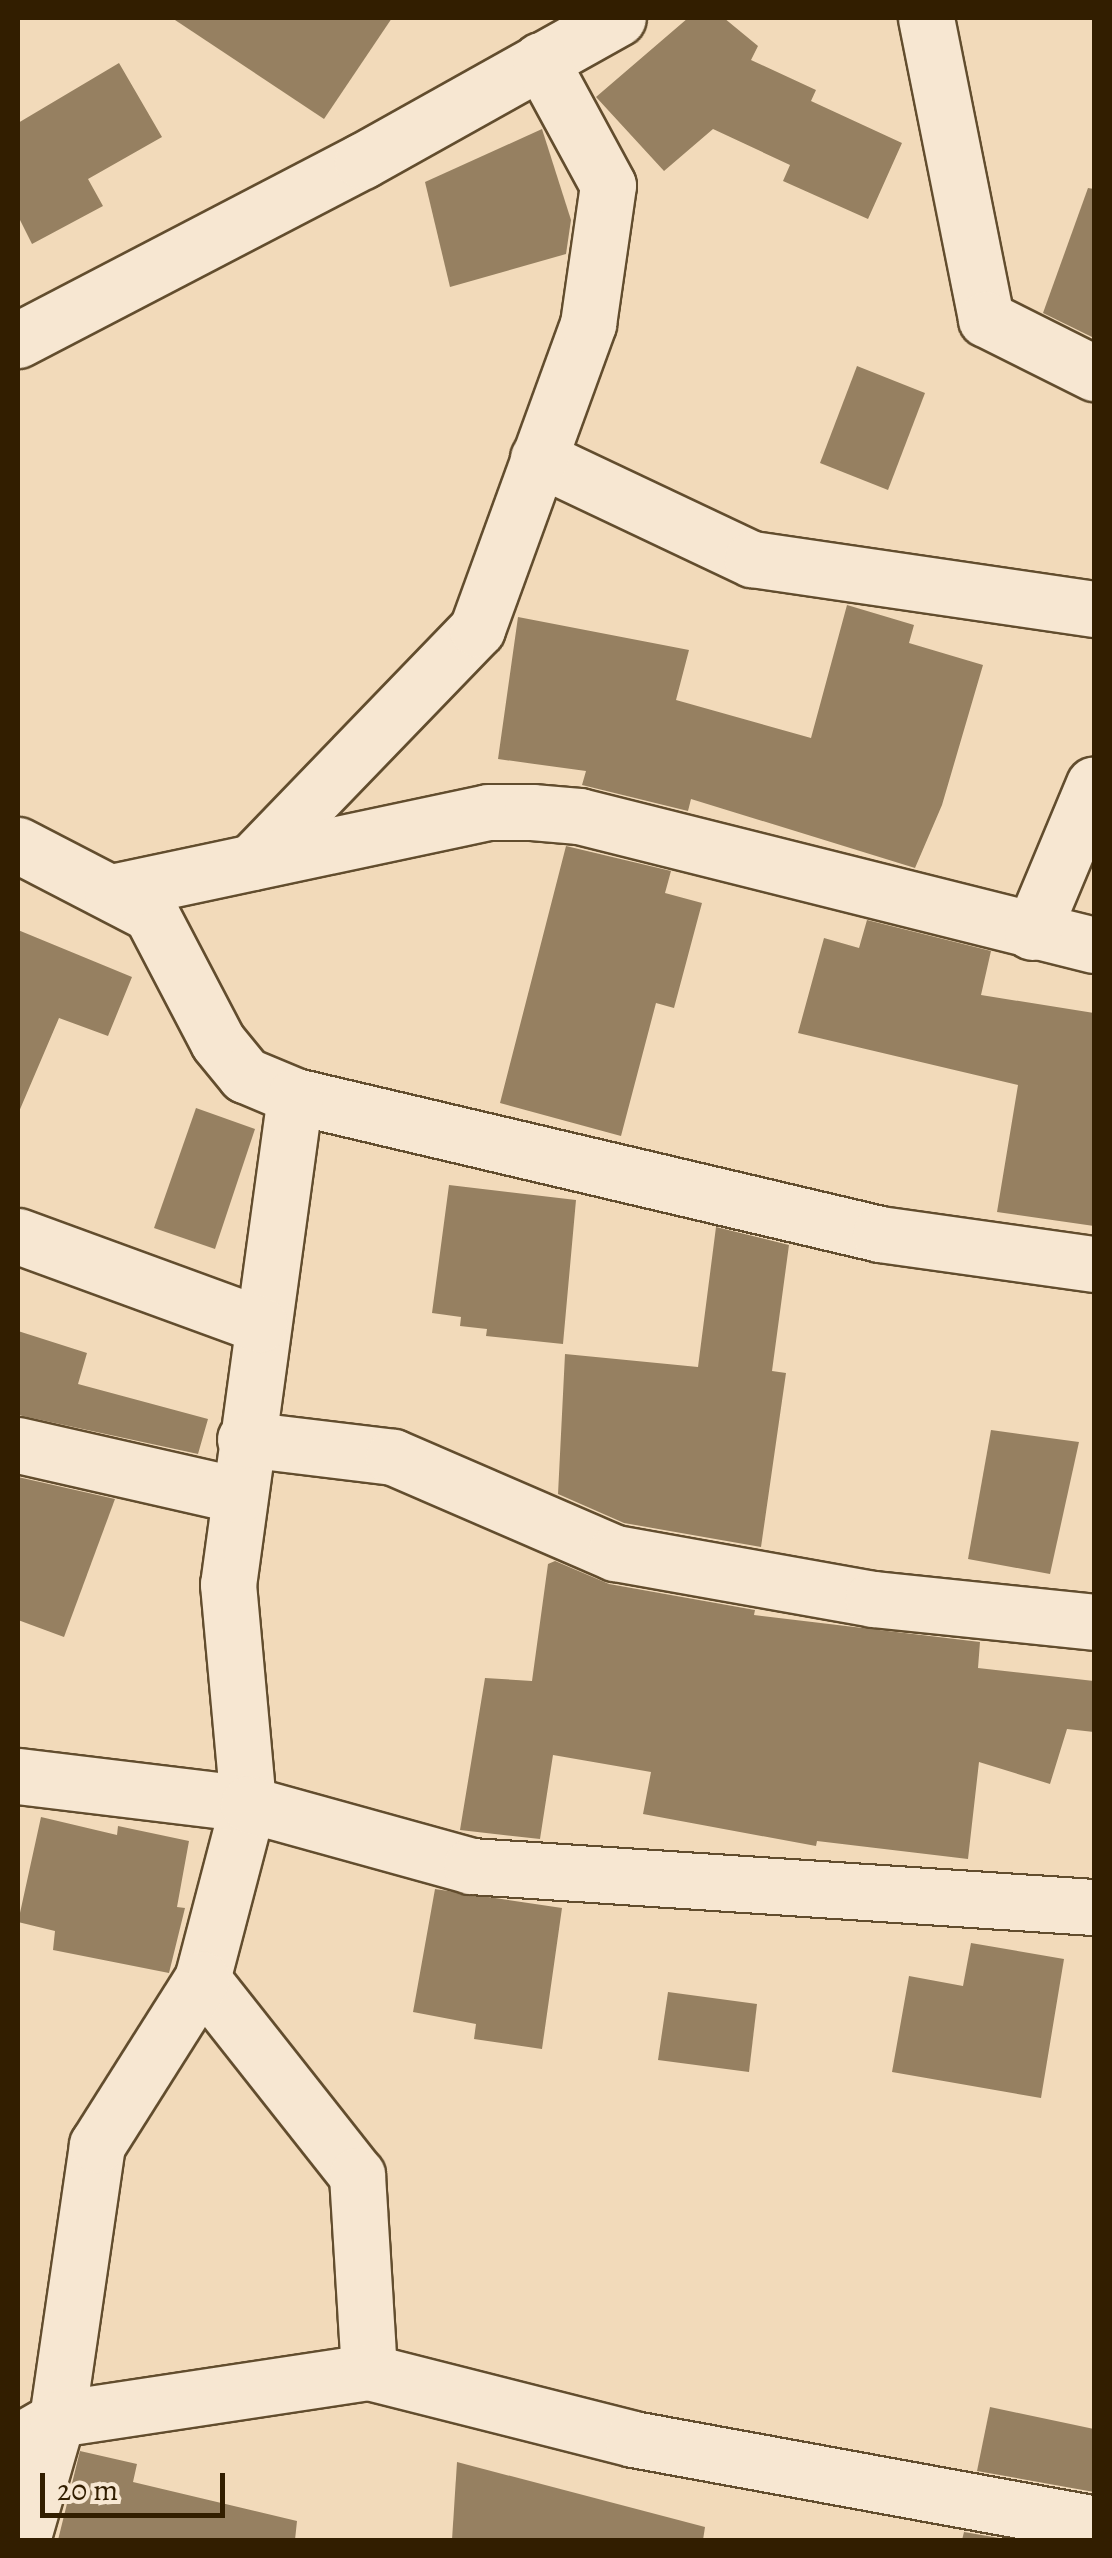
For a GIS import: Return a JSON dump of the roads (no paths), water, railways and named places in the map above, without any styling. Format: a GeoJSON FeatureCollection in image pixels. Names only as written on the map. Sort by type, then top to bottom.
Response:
{"type":"FeatureCollection","features":[{"type":"Feature","properties":{"kind":"street"},"geometry":{"type":"LineString","coordinates":[[18,340],[618,18]]}},
{"type":"Feature","properties":{"kind":"street"},"geometry":{"type":"LineString","coordinates":[[926,18],[986,319],[1094,373]]}},
{"type":"Feature","properties":{"kind":"street"},"geometry":{"type":"LineString","coordinates":[[252,862],[477,629],[588,324],[608,185],[540,60]]}},
{"type":"Feature","properties":{"kind":"street"},"geometry":{"type":"LineString","coordinates":[[538,458],[752,559],[1094,609]]}},
{"type":"Feature","properties":{"kind":"street"},"geometry":{"type":"LineString","coordinates":[[1032,932],[1094,784]]}},
{"type":"Feature","properties":{"kind":"street"},"geometry":{"type":"LineString","coordinates":[[112,892],[488,812],[579,816],[1032,932],[1094,944]]}},
{"type":"Feature","properties":{"kind":"street"},"geometry":{"type":"LineString","coordinates":[[18,845],[152,914],[218,1042],[246,1075],[295,1096],[880,1234],[1094,1264]]}},
{"type":"Feature","properties":{"kind":"street"},"geometry":{"type":"LineString","coordinates":[[22,2540],[37,2430],[97,2145],[202,1979],[248,1804],[228,1584],[259,1324],[295,1096]]}},
{"type":"Feature","properties":{"kind":"street"},"geometry":{"type":"LineString","coordinates":[[18,1236],[259,1324]]}},
{"type":"Feature","properties":{"kind":"street"},"geometry":{"type":"LineString","coordinates":[[245,1439],[393,1457],[614,1554],[873,1599],[1094,1622]]}},
{"type":"Feature","properties":{"kind":"street"},"geometry":{"type":"LineString","coordinates":[[18,1445],[238,1495]]}},
{"type":"Feature","properties":{"kind":"street"},"geometry":{"type":"LineString","coordinates":[[18,1776],[248,1804],[471,1866],[1094,1906]]}},
{"type":"Feature","properties":{"kind":"street"},"geometry":{"type":"LineString","coordinates":[[202,1979],[357,2174],[369,2372]]}},
{"type":"Feature","properties":{"kind":"street"},"geometry":{"type":"LineString","coordinates":[[37,2430],[369,2372],[633,2439],[1094,2524]]}}]}
